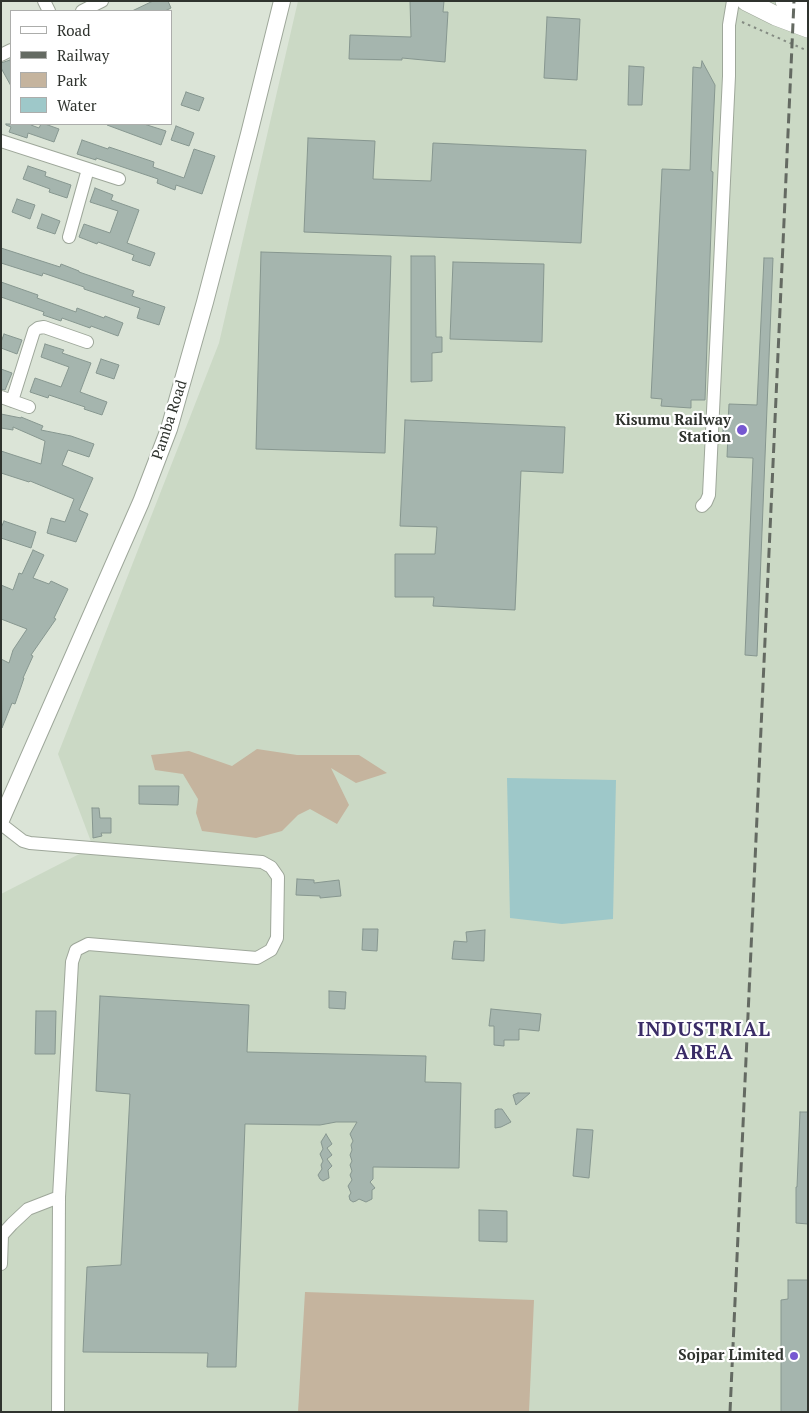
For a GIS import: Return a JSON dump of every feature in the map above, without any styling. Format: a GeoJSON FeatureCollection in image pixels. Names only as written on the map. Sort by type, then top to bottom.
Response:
{"type":"FeatureCollection","features":[{"type":"Feature","properties":{"kind":"highway"},"geometry":{"type":"LineString","coordinates":[[746,1],[776,16],[808,28]]}},
{"type":"Feature","properties":{"kind":"highway"},"geometry":{"type":"LineString","coordinates":[[785,1],[808,10]]}},
{"type":"Feature","properties":{"kind":"main road","name":"Pamba Road"},"geometry":{"type":"LineString","coordinates":[[1,820],[141,502],[169,430],[208,293],[282,1]]}},
{"type":"Feature","properties":{"kind":"street"},"geometry":{"type":"LineString","coordinates":[[84,10],[102,1]]}},
{"type":"Feature","properties":{"kind":"street"},"geometry":{"type":"LineString","coordinates":[[702,506],[710,495],[730,17],[733,1]]}},
{"type":"Feature","properties":{"kind":"street"},"geometry":{"type":"LineString","coordinates":[[1,141],[119,179]]}},
{"type":"Feature","properties":{"kind":"street"},"geometry":{"type":"LineString","coordinates":[[68,237],[88,169]]}},
{"type":"Feature","properties":{"kind":"street"},"geometry":{"type":"LineString","coordinates":[[29,407],[7,399],[34,331],[44,327],[87,342]]}},
{"type":"Feature","properties":{"kind":"street"},"geometry":{"type":"LineString","coordinates":[[1,824],[30,843],[262,862],[271,867],[278,877],[277,938],[271,950],[257,958],[88,944],[76,950],[72,962],[58,1197],[58,1412]]}},
{"type":"Feature","properties":{"kind":"street"},"geometry":{"type":"LineString","coordinates":[[1,1264],[2,1235],[28,1209],[58,1197]]}},
{"type":"Feature","properties":{"kind":"path"},"geometry":{"type":"LineString","coordinates":[[730,17],[808,51]]}},
{"type":"Feature","properties":{"kind":"shaded area"},"geometry":{"type":"Polygon","coordinates":[[[298,1],[808,1],[808,1412],[1,1412],[1,894],[93,847],[58,754],[219,343],[298,1]]]}},
{"type":"Feature","properties":{"kind":"green space"},"geometry":{"type":"Polygon","coordinates":[[[257,749],[297,755],[359,755],[387,773],[356,783],[331,768],[349,805],[337,824],[310,809],[298,815],[282,831],[256,838],[202,831],[196,813],[198,799],[183,774],[155,770],[151,755],[189,751],[232,766],[257,749]]]}},
{"type":"Feature","properties":{"kind":"green space"},"geometry":{"type":"Polygon","coordinates":[[[305,1292],[534,1300],[529,1412],[298,1412],[305,1292]]]}},
{"type":"Feature","properties":{"kind":"water"},"geometry":{"type":"Polygon","coordinates":[[[507,778],[616,780],[613,919],[562,924],[510,918],[507,778]]]}},
{"type":"Feature","properties":{"kind":"building"},"geometry":{"type":"Polygon","coordinates":[[[153,1],[168,1],[171,8],[167,10],[134,10],[153,1]]]}},
{"type":"Feature","properties":{"kind":"building"},"geometry":{"type":"Polygon","coordinates":[[[410,1],[444,1],[443,12],[448,12],[445,62],[402,58],[402,60],[349,59],[350,35],[411,37],[410,1]]]}},
{"type":"Feature","properties":{"kind":"building"},"geometry":{"type":"Polygon","coordinates":[[[547,17],[580,19],[577,80],[544,78],[547,17]]]}},
{"type":"Feature","properties":{"kind":"building"},"geometry":{"type":"Polygon","coordinates":[[[10,60],[10,84],[1,68],[1,63],[10,60]]]}},
{"type":"Feature","properties":{"kind":"building"},"geometry":{"type":"Polygon","coordinates":[[[702,61],[715,85],[705,400],[691,400],[691,408],[661,406],[662,399],[651,398],[662,169],[690,170],[693,67],[701,68],[702,61]]]}},
{"type":"Feature","properties":{"kind":"building"},"geometry":{"type":"Polygon","coordinates":[[[629,66],[644,67],[642,105],[628,105],[629,66]]]}},
{"type":"Feature","properties":{"kind":"building"},"geometry":{"type":"Polygon","coordinates":[[[186,92],[204,98],[199,111],[181,105],[186,92]]]}},
{"type":"Feature","properties":{"kind":"building"},"geometry":{"type":"Polygon","coordinates":[[[6,125],[31,125],[39,128],[40,125],[48,125],[59,129],[54,142],[28,133],[27,138],[9,132],[11,127],[6,125]]]}},
{"type":"Feature","properties":{"kind":"building"},"geometry":{"type":"Polygon","coordinates":[[[107,125],[147,125],[166,131],[161,145],[107,125]]]}},
{"type":"Feature","properties":{"kind":"building"},"geometry":{"type":"Polygon","coordinates":[[[176,126],[194,133],[189,146],[171,140],[176,126]]]}},
{"type":"Feature","properties":{"kind":"building"},"geometry":{"type":"Polygon","coordinates":[[[308,138],[375,141],[373,179],[431,181],[433,143],[586,150],[581,243],[304,232],[308,138]]]}},
{"type":"Feature","properties":{"kind":"building"},"geometry":{"type":"Polygon","coordinates":[[[82,140],[154,162],[153,167],[184,178],[194,149],[215,156],[202,194],[176,185],[175,190],[157,183],[158,179],[96,158],[96,160],[77,154],[82,140]]]}},
{"type":"Feature","properties":{"kind":"building"},"geometry":{"type":"Polygon","coordinates":[[[28,166],[46,172],[45,176],[71,185],[67,198],[49,192],[50,189],[23,179],[28,166]]]}},
{"type":"Feature","properties":{"kind":"building"},"geometry":{"type":"Polygon","coordinates":[[[95,188],[113,195],[111,200],[139,210],[127,243],[155,253],[150,266],[132,260],[134,255],[79,237],[84,224],[110,233],[118,211],[90,202],[95,188]]]}},
{"type":"Feature","properties":{"kind":"building"},"geometry":{"type":"Polygon","coordinates":[[[17,199],[35,205],[30,219],[12,212],[17,199]]]}},
{"type":"Feature","properties":{"kind":"building"},"geometry":{"type":"Polygon","coordinates":[[[42,214],[60,221],[55,234],[37,228],[42,214]]]}},
{"type":"Feature","properties":{"kind":"building"},"geometry":{"type":"Polygon","coordinates":[[[1,248],[60,267],[61,264],[134,291],[132,296],[165,307],[159,325],[137,318],[140,308],[43,273],[42,276],[1,263],[1,248]]]}},
{"type":"Feature","properties":{"kind":"building"},"geometry":{"type":"Polygon","coordinates":[[[261,252],[391,256],[385,453],[256,449],[261,252]]]}},
{"type":"Feature","properties":{"kind":"building"},"geometry":{"type":"Polygon","coordinates":[[[411,256],[435,256],[436,337],[442,337],[442,352],[432,353],[432,381],[411,382],[411,256]]]}},
{"type":"Feature","properties":{"kind":"building"},"geometry":{"type":"Polygon","coordinates":[[[764,258],[773,258],[757,656],[745,655],[753,458],[727,457],[728,434],[723,434],[723,425],[728,425],[729,404],[757,405],[764,258]]]}},
{"type":"Feature","properties":{"kind":"building"},"geometry":{"type":"Polygon","coordinates":[[[453,262],[544,264],[542,342],[450,339],[453,262]]]}},
{"type":"Feature","properties":{"kind":"building"},"geometry":{"type":"Polygon","coordinates":[[[1,282],[38,295],[37,298],[76,312],[77,308],[123,323],[118,336],[91,326],[90,328],[62,318],[61,321],[43,315],[44,312],[1,297],[1,282]]]}},
{"type":"Feature","properties":{"kind":"building"},"geometry":{"type":"Polygon","coordinates":[[[4,334],[22,340],[17,354],[1,348],[4,334]]]}},
{"type":"Feature","properties":{"kind":"building"},"geometry":{"type":"Polygon","coordinates":[[[45,344],[64,350],[62,353],[91,363],[80,392],[107,402],[102,415],[49,395],[48,398],[30,392],[35,378],[61,387],[69,367],[41,357],[45,344]]]}},
{"type":"Feature","properties":{"kind":"building"},"geometry":{"type":"Polygon","coordinates":[[[101,359],[119,365],[114,379],[96,373],[101,359]]]}},
{"type":"Feature","properties":{"kind":"building"},"geometry":{"type":"Polygon","coordinates":[[[1,369],[12,373],[5,390],[1,389],[1,369]]]}},
{"type":"Feature","properties":{"kind":"building"},"geometry":{"type":"Polygon","coordinates":[[[1,414],[21,417],[43,426],[41,430],[71,436],[94,444],[89,457],[68,450],[62,465],[93,478],[79,510],[88,514],[76,542],[47,533],[51,518],[65,522],[74,499],[30,481],[1,473],[1,451],[41,464],[45,441],[13,427],[13,430],[1,428],[1,414]]]}},
{"type":"Feature","properties":{"kind":"building"},"geometry":{"type":"Polygon","coordinates":[[[405,420],[565,427],[563,473],[521,471],[515,610],[433,606],[434,597],[395,597],[395,554],[435,554],[437,527],[400,526],[405,420]]]}},
{"type":"Feature","properties":{"kind":"building"},"geometry":{"type":"Polygon","coordinates":[[[4,521],[36,532],[31,548],[1,538],[1,528],[4,521]]]}},
{"type":"Feature","properties":{"kind":"building"},"geometry":{"type":"Polygon","coordinates":[[[33,550],[44,555],[33,578],[49,584],[51,581],[68,589],[54,618],[56,619],[31,655],[33,656],[23,678],[15,704],[12,703],[2,728],[1,659],[9,663],[13,650],[27,629],[1,619],[1,585],[13,590],[19,573],[22,574],[33,550]]]}},
{"type":"Feature","properties":{"kind":"building"},"geometry":{"type":"Polygon","coordinates":[[[139,786],[179,786],[178,805],[139,804],[139,786]]]}},
{"type":"Feature","properties":{"kind":"building"},"geometry":{"type":"Polygon","coordinates":[[[92,808],[99,808],[100,818],[111,818],[111,833],[101,833],[102,836],[93,838],[92,808]]]}},
{"type":"Feature","properties":{"kind":"building"},"geometry":{"type":"Polygon","coordinates":[[[297,879],[314,880],[314,883],[339,880],[341,896],[320,898],[320,896],[296,895],[297,879]]]}},
{"type":"Feature","properties":{"kind":"building"},"geometry":{"type":"Polygon","coordinates":[[[363,929],[378,929],[377,951],[362,950],[363,929]]]}},
{"type":"Feature","properties":{"kind":"building"},"geometry":{"type":"Polygon","coordinates":[[[485,930],[484,961],[452,959],[454,941],[467,942],[466,932],[485,930]]]}},
{"type":"Feature","properties":{"kind":"building"},"geometry":{"type":"Polygon","coordinates":[[[329,991],[346,992],[345,1009],[329,1008],[329,991]]]}},
{"type":"Feature","properties":{"kind":"building"},"geometry":{"type":"Polygon","coordinates":[[[100,996],[249,1005],[247,1052],[426,1056],[425,1082],[461,1083],[459,1168],[373,1167],[373,1179],[370,1182],[375,1188],[372,1190],[372,1199],[366,1202],[359,1199],[353,1202],[350,1200],[349,1196],[351,1193],[348,1186],[352,1180],[350,1175],[352,1161],[350,1155],[353,1141],[350,1134],[357,1122],[336,1122],[320,1125],[245,1124],[236,1367],[207,1367],[208,1353],[83,1352],[87,1267],[121,1265],[130,1094],[96,1091],[100,996]]]}},
{"type":"Feature","properties":{"kind":"building"},"geometry":{"type":"Polygon","coordinates":[[[491,1009],[541,1014],[539,1031],[519,1029],[519,1040],[504,1040],[504,1046],[494,1045],[494,1026],[489,1026],[491,1009]]]}},
{"type":"Feature","properties":{"kind":"building"},"geometry":{"type":"Polygon","coordinates":[[[36,1011],[56,1011],[55,1054],[35,1054],[36,1011]]]}},
{"type":"Feature","properties":{"kind":"building"},"geometry":{"type":"Polygon","coordinates":[[[530,1093],[516,1105],[513,1095],[530,1093]]]}},
{"type":"Feature","properties":{"kind":"building"},"geometry":{"type":"Polygon","coordinates":[[[502,1109],[511,1122],[495,1128],[495,1110],[502,1109]]]}},
{"type":"Feature","properties":{"kind":"building"},"geometry":{"type":"Polygon","coordinates":[[[800,1112],[808,1112],[808,1224],[796,1223],[800,1112]]]}},
{"type":"Feature","properties":{"kind":"building"},"geometry":{"type":"Polygon","coordinates":[[[577,1129],[593,1130],[589,1178],[573,1176],[577,1129]]]}},
{"type":"Feature","properties":{"kind":"building"},"geometry":{"type":"Polygon","coordinates":[[[326,1134],[332,1144],[327,1148],[332,1155],[327,1159],[332,1166],[328,1170],[329,1178],[323,1181],[318,1175],[322,1169],[323,1161],[320,1154],[323,1149],[321,1142],[326,1134]]]}},
{"type":"Feature","properties":{"kind":"building"},"geometry":{"type":"Polygon","coordinates":[[[479,1210],[507,1211],[507,1242],[479,1241],[479,1210]]]}},
{"type":"Feature","properties":{"kind":"building","name":"Sojpar Limited"},"geometry":{"type":"Polygon","coordinates":[[[788,1280],[808,1280],[808,1412],[781,1412],[781,1300],[788,1299],[788,1280]]]}},
{"type":"Feature","properties":{"kind":"railway"},"geometry":{"type":"LineString","coordinates":[[730,1412],[794,1]]}},
{"type":"Feature","properties":{"kind":"place","name":"Kisumu Railway Station"},"geometry":{"type":"Point","coordinates":[742,430]}},
{"type":"Feature","properties":{"kind":"place","name":"Sojpar Limited"},"geometry":{"type":"Point","coordinates":[794,1356]}},
{"type":"Feature","properties":{"kind":"district","name":"INDUSTRIAL AREA"},"geometry":{"type":"Point","coordinates":[704,1042]}}]}
